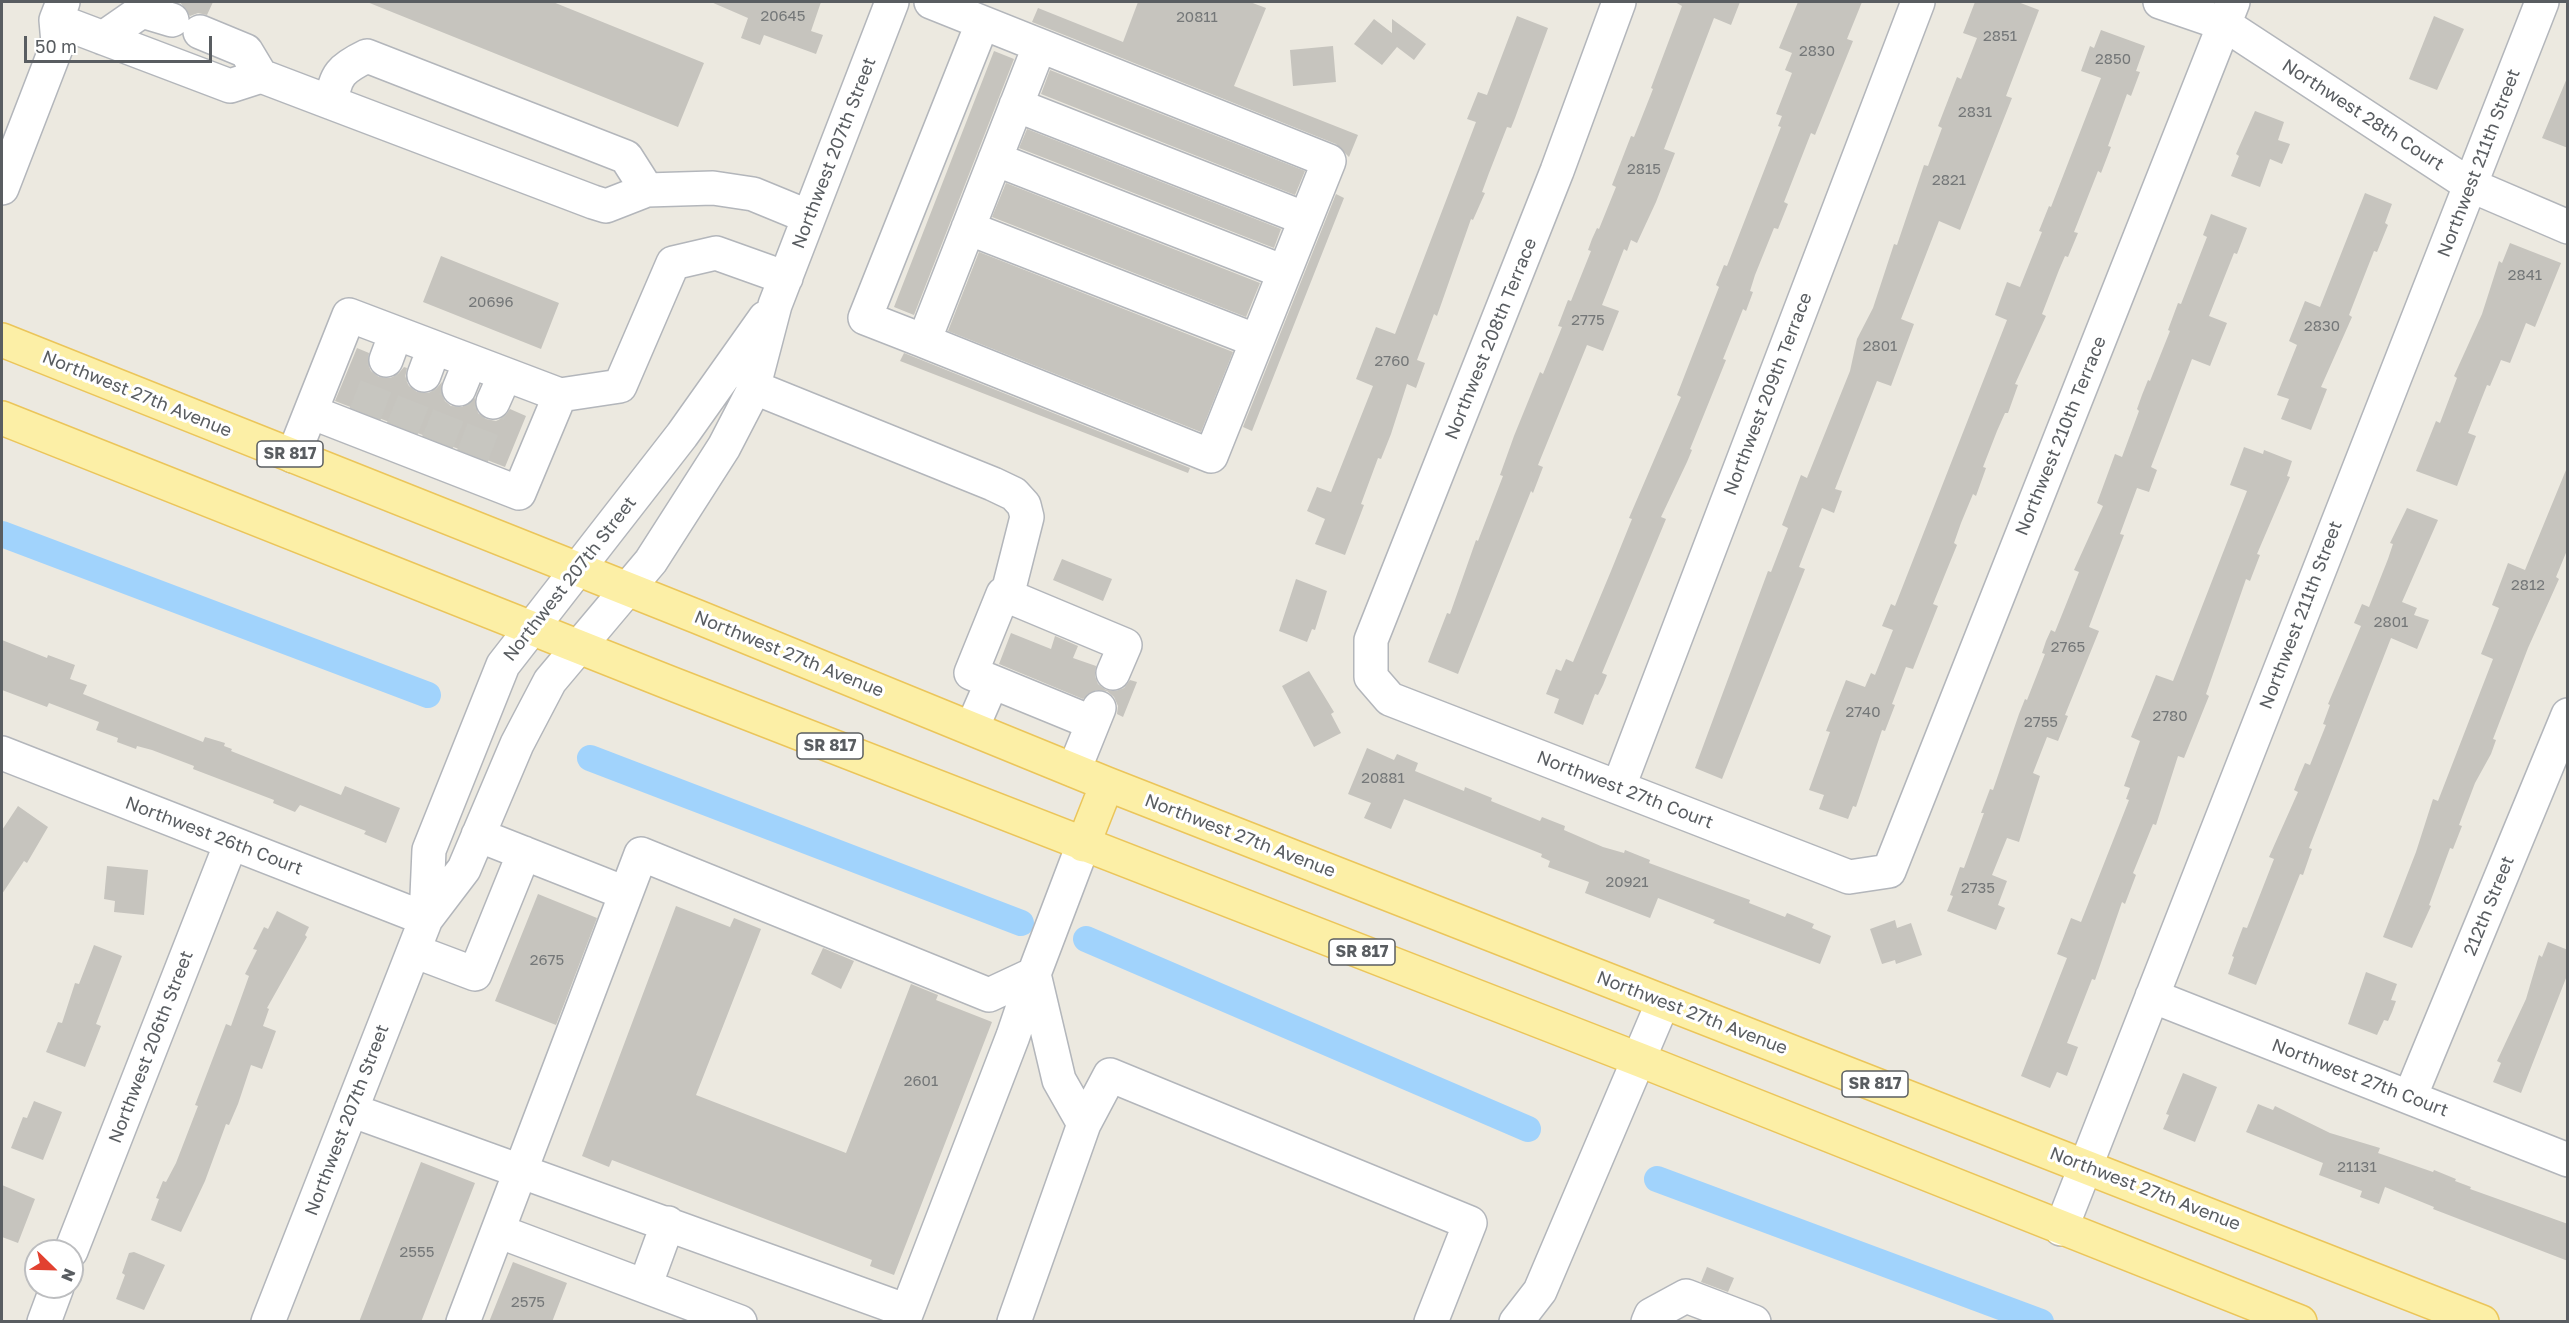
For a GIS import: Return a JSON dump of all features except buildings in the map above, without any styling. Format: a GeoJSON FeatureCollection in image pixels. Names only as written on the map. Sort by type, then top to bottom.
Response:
{"type":"FeatureCollection","features":[{"type":"Feature","properties":{"kind":"main road","name":"Northwest 27th Avenue"},"geometry":{"type":"LineString","coordinates":[[2,340],[628,589],[1074,770],[2482,1322]]}},
{"type":"Feature","properties":{"kind":"main road","name":"SR 817"},"geometry":{"type":"LineString","coordinates":[[2,418],[578,647],[1640,1060],[2300,1322]]}},
{"type":"Feature","properties":{"kind":"main road"},"geometry":{"type":"LineString","coordinates":[[1083,844],[1107,783]]}},
{"type":"Feature","properties":{"kind":"street","name":"Northwest 207th Street"},"geometry":{"type":"LineString","coordinates":[[268,1322],[426,919],[464,869],[518,744],[550,681],[651,561],[724,447],[753,387],[780,291],[892,2]]}},
{"type":"Feature","properties":{"kind":"street"},"geometry":{"type":"LineString","coordinates":[[931,2],[1329,161],[1211,456],[865,318],[982,24]]}},
{"type":"Feature","properties":{"kind":"street","name":"Northwest 208th Terrace"},"geometry":{"type":"LineString","coordinates":[[1371,677],[1371,640],[1557,171],[1619,2]]}},
{"type":"Feature","properties":{"kind":"street","name":"Northwest 209th Terrace"},"geometry":{"type":"LineString","coordinates":[[1618,786],[1918,2]]}},
{"type":"Feature","properties":{"kind":"street","name":"Northwest 28th Court"},"geometry":{"type":"LineString","coordinates":[[2160,2],[2228,13],[2470,185],[2568,227]]}},
{"type":"Feature","properties":{"kind":"street","name":"Northwest 211th Street"},"geometry":{"type":"LineString","coordinates":[[2061,1229],[2542,2]]}},
{"type":"Feature","properties":{"kind":"street"},"geometry":{"type":"LineString","coordinates":[[2,188],[14,115],[58,43],[59,11],[103,38],[230,86],[261,76]]}},
{"type":"Feature","properties":{"kind":"street"},"geometry":{"type":"LineString","coordinates":[[103,38],[142,11],[246,51],[261,76],[606,206],[646,190],[713,188],[753,194],[809,217]]}},
{"type":"Feature","properties":{"kind":"street","name":"Northwest 210th Terrace"},"geometry":{"type":"LineString","coordinates":[[1889,871],[2228,13]]}},
{"type":"Feature","properties":{"kind":"street"},"geometry":{"type":"LineString","coordinates":[[924,341],[1039,47]]}},
{"type":"Feature","properties":{"kind":"street"},"geometry":{"type":"LineString","coordinates":[[332,103],[333,84],[347,65],[367,56],[626,157],[646,190]]}},
{"type":"Feature","properties":{"kind":"street"},"geometry":{"type":"LineString","coordinates":[[1017,105],[1306,219]]}},
{"type":"Feature","properties":{"kind":"street"},"geometry":{"type":"LineString","coordinates":[[995,159],[1284,272]]}},
{"type":"Feature","properties":{"kind":"street"},"geometry":{"type":"LineString","coordinates":[[968,228],[1257,341]]}},
{"type":"Feature","properties":{"kind":"street"},"geometry":{"type":"LineString","coordinates":[[292,456],[349,315],[391,346],[499,389],[560,395],[620,386],[673,263],[716,253],[780,291]]}},
{"type":"Feature","properties":{"kind":"street","name":"Northwest 207th Street"},"geometry":{"type":"LineString","coordinates":[[426,919],[429,850],[503,665],[682,435],[780,291]]}},
{"type":"Feature","properties":{"kind":"street"},"geometry":{"type":"LineString","coordinates":[[753,387],[802,409],[944,462],[1014,494],[1024,505],[1027,517],[1007,596]]}},
{"type":"Feature","properties":{"kind":"street"},"geometry":{"type":"LineString","coordinates":[[311,412],[361,423],[469,466],[519,493],[560,395]]}},
{"type":"Feature","properties":{"kind":"street"},"geometry":{"type":"LineString","coordinates":[[1074,770],[1096,715],[992,682],[971,673],[1003,594],[1125,645],[1113,673]]}},
{"type":"Feature","properties":{"kind":"street","name":"Northwest 27th Court"},"geometry":{"type":"LineString","coordinates":[[1371,677],[1390,699],[1848,877],[1889,871]]}},
{"type":"Feature","properties":{"kind":"street"},"geometry":{"type":"LineString","coordinates":[[972,728],[992,682]]}},
{"type":"Feature","properties":{"kind":"street","name":"212th Street"},"geometry":{"type":"LineString","coordinates":[[2410,1097],[2568,715]]}},
{"type":"Feature","properties":{"kind":"street","name":"Northwest 26th Court"},"geometry":{"type":"LineString","coordinates":[[2,753],[426,919]]}},
{"type":"Feature","properties":{"kind":"street"},"geometry":{"type":"LineString","coordinates":[[478,835],[625,893]]}},
{"type":"Feature","properties":{"kind":"street","name":"Northwest 206th Street"},"geometry":{"type":"LineString","coordinates":[[76,1239],[231,843]]}},
{"type":"Feature","properties":{"kind":"street"},"geometry":{"type":"LineString","coordinates":[[351,1110],[668,1223],[905,1316],[1013,1036],[1083,844]]}},
{"type":"Feature","properties":{"kind":"street"},"geometry":{"type":"LineString","coordinates":[[414,951],[475,974],[524,853]]}},
{"type":"Feature","properties":{"kind":"street"},"geometry":{"type":"LineString","coordinates":[[463,1322],[641,854],[989,995],[1034,974]]}},
{"type":"Feature","properties":{"kind":"street"},"geometry":{"type":"LineString","coordinates":[[1034,974],[1059,1080],[1084,1124]]}},
{"type":"Feature","properties":{"kind":"street","name":"Northwest 27th Court"},"geometry":{"type":"LineString","coordinates":[[2152,996],[2568,1160]]}},
{"type":"Feature","properties":{"kind":"street"},"geometry":{"type":"LineString","coordinates":[[1516,1322],[1540,1306],[1663,1002]]}},
{"type":"Feature","properties":{"kind":"street"},"geometry":{"type":"LineString","coordinates":[[1014,1322],[1084,1124],[1110,1075],[1470,1223],[1431,1322]]}},
{"type":"Feature","properties":{"kind":"street"},"geometry":{"type":"LineString","coordinates":[[645,1286],[668,1223]]}},
{"type":"Feature","properties":{"kind":"street"},"geometry":{"type":"LineString","coordinates":[[498,1231],[740,1322]]}},
{"type":"Feature","properties":{"kind":"street"},"geometry":{"type":"LineString","coordinates":[[1648,1322],[1651,1316],[1686,1296],[1754,1322]]}},
{"type":"Feature","properties":{"kind":"street"},"geometry":{"type":"LineString","coordinates":[[44,1322],[53,1299]]}},
{"type":"Feature","properties":{"kind":"waterway"},"geometry":{"type":"LineString","coordinates":[[2,534],[428,695]]}},
{"type":"Feature","properties":{"kind":"waterway"},"geometry":{"type":"LineString","coordinates":[[590,758],[1021,923]]}},
{"type":"Feature","properties":{"kind":"waterway"},"geometry":{"type":"LineString","coordinates":[[1086,939],[1528,1129]]}},
{"type":"Feature","properties":{"kind":"waterway"},"geometry":{"type":"LineString","coordinates":[[1657,1179],[2041,1322]]}},
{"type":"Feature","properties":{"kind":"tunnel"},"geometry":{"type":"LineString","coordinates":[[364,417],[386,360]]}},
{"type":"Feature","properties":{"kind":"tunnel"},"geometry":{"type":"LineString","coordinates":[[401,432],[424,375]]}},
{"type":"Feature","properties":{"kind":"tunnel"},"geometry":{"type":"LineString","coordinates":[[436,446],[459,389]]}},
{"type":"Feature","properties":{"kind":"tunnel"},"geometry":{"type":"LineString","coordinates":[[471,460],[493,402]]}}]}
